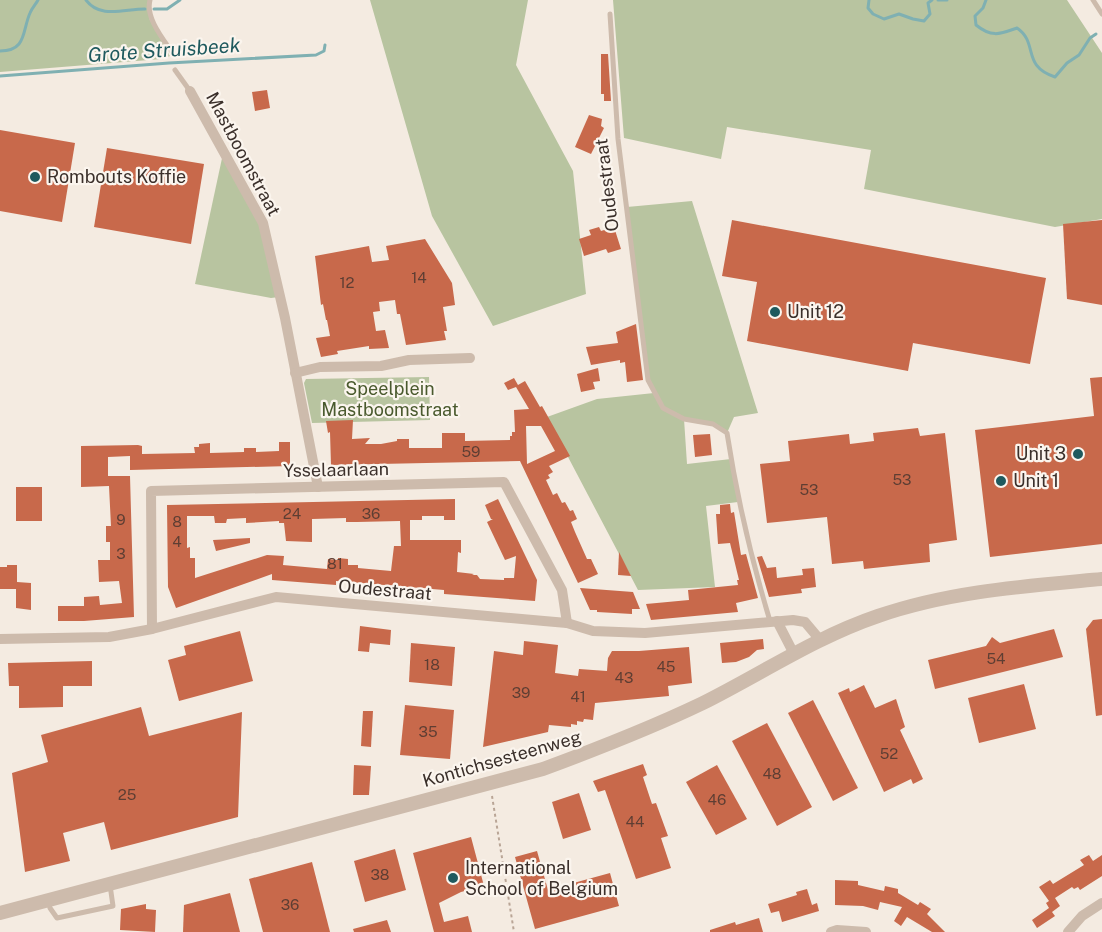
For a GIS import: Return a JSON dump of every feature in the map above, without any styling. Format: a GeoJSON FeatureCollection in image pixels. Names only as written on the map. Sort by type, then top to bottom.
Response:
{"type":"FeatureCollection","features":[{"type":"Feature","properties":{"kind":"street","name":"Mastboomstraat"},"geometry":{"type":"LineString","coordinates":[[190,91],[263,223],[318,487]]}},
{"type":"Feature","properties":{"kind":"street"},"geometry":{"type":"LineString","coordinates":[[295,373],[320,367],[381,366],[409,360],[470,358]]}},
{"type":"Feature","properties":{"kind":"street","name":"Ysselaarlaan"},"geometry":{"type":"LineString","coordinates":[[152,629],[151,491],[504,482],[562,590],[567,623]]}},
{"type":"Feature","properties":{"kind":"street","name":"Kontichsesteenweg"},"geometry":{"type":"LineString","coordinates":[[0,913],[543,769],[607,746],[703,702],[794,654],[877,616],[934,600],[995,590],[1102,579]]}},
{"type":"Feature","properties":{"kind":"street","name":"Oudestraat"},"geometry":{"type":"LineString","coordinates":[[0,639],[109,637],[152,629],[276,597],[567,623],[593,631],[645,633],[793,620],[805,622],[821,641]]}},
{"type":"Feature","properties":{"kind":"street","name":"Oudestraat"},"geometry":{"type":"LineString","coordinates":[[773,621],[794,654]]}},
{"type":"Feature","properties":{"kind":"street"},"geometry":{"type":"LineString","coordinates":[[1068,932],[1082,916],[1102,903]]}},
{"type":"Feature","properties":{"kind":"street"},"geometry":{"type":"LineString","coordinates":[[831,932],[837,930],[866,932]]}},
{"type":"Feature","properties":{"kind":"lane"},"geometry":{"type":"LineString","coordinates":[[150,0],[148,7],[151,17],[174,55]]}},
{"type":"Feature","properties":{"kind":"lane"},"geometry":{"type":"LineString","coordinates":[[1093,0],[1102,14]]}},
{"type":"Feature","properties":{"kind":"lane","name":"Oudestraat"},"geometry":{"type":"LineString","coordinates":[[610,14],[618,139],[648,380],[663,408],[684,419],[713,424],[727,433],[738,502],[751,557],[773,621]]}},
{"type":"Feature","properties":{"kind":"lane"},"geometry":{"type":"LineString","coordinates":[[175,70],[190,91]]}},
{"type":"Feature","properties":{"kind":"lane"},"geometry":{"type":"LineString","coordinates":[[48,900],[57,918],[113,906],[109,884]]}},
{"type":"Feature","properties":{"kind":"path"},"geometry":{"type":"LineString","coordinates":[[488,783],[514,932]]}},
{"type":"Feature","properties":{"kind":"green space"},"geometry":{"type":"Polygon","coordinates":[[[0,0],[150,0],[149,18],[170,56],[161,59],[0,72],[0,0]]]}},
{"type":"Feature","properties":{"kind":"green space"},"geometry":{"type":"Polygon","coordinates":[[[370,0],[528,0],[516,65],[573,171],[586,294],[493,326],[432,216],[370,0]]]}},
{"type":"Feature","properties":{"kind":"green space"},"geometry":{"type":"Polygon","coordinates":[[[613,0],[1067,0],[1102,53],[1102,219],[1055,227],[864,189],[871,150],[727,127],[721,159],[624,138],[613,0]]]}},
{"type":"Feature","properties":{"kind":"green space"},"geometry":{"type":"Polygon","coordinates":[[[224,149],[263,223],[279,297],[271,298],[195,284],[224,149]]]}},
{"type":"Feature","properties":{"kind":"green space"},"geometry":{"type":"Polygon","coordinates":[[[692,201],[758,413],[734,417],[727,433],[713,424],[684,419],[687,464],[731,459],[738,502],[706,506],[715,587],[638,590],[547,417],[597,399],[654,393],[648,380],[627,207],[692,201]]]}},
{"type":"Feature","properties":{"kind":"green space","name":"Speelplein Mastboomstraat"},"geometry":{"type":"Polygon","coordinates":[[[429,377],[430,420],[312,423],[304,383],[306,379],[429,377]]]}},
{"type":"Feature","properties":{"kind":"building"},"geometry":{"type":"Polygon","coordinates":[[[601,54],[608,54],[611,101],[604,101],[604,94],[601,94],[601,54]]]}},
{"type":"Feature","properties":{"kind":"building"},"geometry":{"type":"Polygon","coordinates":[[[267,90],[270,108],[255,111],[252,92],[267,90]]]}},
{"type":"Feature","properties":{"kind":"building"},"geometry":{"type":"Polygon","coordinates":[[[589,115],[602,119],[601,126],[604,128],[591,154],[575,147],[589,115]]]}},
{"type":"Feature","properties":{"kind":"building","name":"Rombouts Koffie"},"geometry":{"type":"Polygon","coordinates":[[[0,130],[75,143],[62,222],[0,211],[0,130]]]}},
{"type":"Feature","properties":{"kind":"building"},"geometry":{"type":"Polygon","coordinates":[[[107,148],[204,164],[191,244],[94,227],[107,148]]]}},
{"type":"Feature","properties":{"kind":"building"},"geometry":{"type":"Polygon","coordinates":[[[732,220],[1046,278],[1030,364],[913,343],[908,371],[747,341],[757,282],[722,276],[732,220]]]}},
{"type":"Feature","properties":{"kind":"building"},"geometry":{"type":"Polygon","coordinates":[[[1102,220],[1102,305],[1067,299],[1063,224],[1102,220]]]}},
{"type":"Feature","properties":{"kind":"building"},"geometry":{"type":"Polygon","coordinates":[[[599,227],[601,231],[614,227],[621,249],[608,253],[606,249],[584,256],[579,239],[591,235],[589,230],[599,227]]]}},
{"type":"Feature","properties":{"kind":"building"},"geometry":{"type":"Polygon","coordinates":[[[425,239],[452,283],[455,305],[443,307],[447,331],[444,331],[446,340],[406,345],[395,300],[379,302],[380,311],[373,312],[376,331],[385,330],[389,348],[369,349],[369,346],[337,351],[338,354],[321,357],[316,338],[330,336],[323,304],[321,305],[315,256],[369,246],[372,262],[389,260],[386,246],[425,239]]]}},
{"type":"Feature","properties":{"kind":"building"},"geometry":{"type":"Polygon","coordinates":[[[636,324],[643,380],[627,382],[625,362],[620,363],[620,360],[591,365],[586,347],[618,343],[616,332],[636,324]]]}},
{"type":"Feature","properties":{"kind":"building"},"geometry":{"type":"Polygon","coordinates":[[[598,368],[600,381],[593,382],[595,389],[581,392],[577,374],[598,368]]]}},
{"type":"Feature","properties":{"kind":"building"},"geometry":{"type":"Polygon","coordinates":[[[1102,377],[1102,544],[990,557],[975,430],[1094,416],[1090,378],[1102,377]]]}},
{"type":"Feature","properties":{"kind":"building"},"geometry":{"type":"Polygon","coordinates":[[[514,378],[518,385],[525,381],[570,456],[549,466],[553,472],[546,480],[553,495],[557,493],[562,503],[565,502],[570,511],[573,510],[577,519],[571,522],[587,559],[591,559],[598,574],[578,583],[520,461],[331,465],[330,432],[328,433],[326,421],[353,420],[352,439],[370,438],[365,444],[381,444],[397,441],[397,439],[409,439],[409,448],[442,448],[442,433],[465,433],[465,441],[510,440],[512,432],[515,432],[514,410],[529,409],[516,387],[508,390],[504,383],[514,378]],[[526,426],[527,464],[555,451],[541,426],[526,426]]]}},
{"type":"Feature","properties":{"kind":"building"},"geometry":{"type":"Polygon","coordinates":[[[918,428],[920,436],[945,433],[957,540],[929,544],[930,562],[864,569],[863,561],[832,564],[827,517],[767,523],[760,464],[790,461],[788,441],[849,434],[850,444],[874,441],[873,433],[918,428]]]}},
{"type":"Feature","properties":{"kind":"building"},"geometry":{"type":"Polygon","coordinates":[[[710,434],[712,455],[695,457],[693,435],[710,434]]]}},
{"type":"Feature","properties":{"kind":"building"},"geometry":{"type":"Polygon","coordinates":[[[279,442],[290,442],[290,466],[130,470],[130,456],[108,457],[108,476],[130,476],[134,617],[58,621],[58,606],[84,606],[84,597],[99,596],[100,605],[122,603],[119,581],[99,582],[98,560],[110,560],[110,542],[106,542],[106,526],[111,526],[109,486],[81,487],[81,446],[138,445],[142,446],[142,454],[195,453],[194,447],[210,443],[210,453],[244,452],[244,448],[256,448],[256,452],[279,451],[279,442]]]}},
{"type":"Feature","properties":{"kind":"building"},"geometry":{"type":"Polygon","coordinates":[[[16,487],[42,487],[42,521],[16,521],[16,487]]]}},
{"type":"Feature","properties":{"kind":"building"},"geometry":{"type":"Polygon","coordinates":[[[455,499],[455,520],[444,520],[444,516],[422,516],[422,520],[410,520],[410,540],[461,540],[457,572],[474,574],[472,575],[477,575],[480,579],[504,580],[504,578],[514,578],[516,556],[505,560],[487,522],[493,519],[485,505],[498,499],[537,580],[535,601],[444,594],[444,590],[336,581],[336,585],[272,580],[272,574],[176,608],[168,587],[167,505],[455,499]],[[187,516],[187,548],[190,547],[190,558],[195,558],[195,578],[267,555],[284,556],[283,565],[327,569],[328,559],[338,560],[338,558],[348,559],[348,565],[358,565],[358,568],[391,571],[394,546],[401,546],[400,521],[346,522],[346,518],[312,519],[312,542],[286,541],[284,523],[279,523],[279,521],[246,523],[246,518],[227,519],[226,523],[215,523],[214,516],[187,516]]]}},
{"type":"Feature","properties":{"kind":"building"},"geometry":{"type":"Polygon","coordinates":[[[730,504],[731,513],[734,512],[741,555],[746,554],[758,598],[736,603],[738,612],[651,620],[646,604],[689,600],[688,590],[738,585],[737,580],[739,580],[730,543],[718,544],[716,514],[720,514],[720,505],[730,504]]]}},
{"type":"Feature","properties":{"kind":"building"},"geometry":{"type":"Polygon","coordinates":[[[250,538],[250,543],[216,551],[213,540],[250,538]]]}},
{"type":"Feature","properties":{"kind":"building"},"geometry":{"type":"Polygon","coordinates":[[[619,552],[631,576],[618,575],[619,552]]]}},
{"type":"Feature","properties":{"kind":"building"},"geometry":{"type":"Polygon","coordinates":[[[762,556],[767,568],[776,567],[777,578],[803,575],[802,569],[814,568],[816,587],[801,589],[802,593],[769,597],[757,557],[762,556]]]}},
{"type":"Feature","properties":{"kind":"building"},"geometry":{"type":"Polygon","coordinates":[[[7,565],[17,565],[17,582],[31,583],[31,610],[16,608],[16,589],[0,589],[0,567],[7,567],[7,565]]]}},
{"type":"Feature","properties":{"kind":"building"},"geometry":{"type":"Polygon","coordinates":[[[580,588],[633,592],[640,609],[632,609],[632,614],[590,610],[580,588]]]}},
{"type":"Feature","properties":{"kind":"building"},"geometry":{"type":"Polygon","coordinates":[[[1102,619],[1102,715],[1096,716],[1086,629],[1093,620],[1102,619]]]}},
{"type":"Feature","properties":{"kind":"building"},"geometry":{"type":"Polygon","coordinates":[[[360,626],[391,630],[390,645],[370,643],[369,652],[358,651],[360,626]]]}},
{"type":"Feature","properties":{"kind":"building"},"geometry":{"type":"Polygon","coordinates":[[[1054,629],[1063,657],[935,689],[928,660],[986,646],[992,637],[1000,643],[1054,629]]]}},
{"type":"Feature","properties":{"kind":"building"},"geometry":{"type":"Polygon","coordinates":[[[240,631],[253,681],[179,701],[168,660],[186,655],[184,646],[240,631]]]}},
{"type":"Feature","properties":{"kind":"building"},"geometry":{"type":"Polygon","coordinates":[[[763,639],[764,649],[757,650],[749,657],[736,662],[722,663],[720,643],[763,639]]]}},
{"type":"Feature","properties":{"kind":"building"},"geometry":{"type":"Polygon","coordinates":[[[524,641],[558,645],[555,673],[578,676],[579,669],[607,671],[608,658],[612,651],[689,647],[692,683],[668,686],[669,696],[595,703],[593,720],[577,721],[577,725],[571,724],[571,727],[549,725],[548,732],[483,747],[494,651],[523,655],[524,641]]]}},
{"type":"Feature","properties":{"kind":"building"},"geometry":{"type":"Polygon","coordinates":[[[411,643],[455,647],[452,686],[409,682],[411,643]]]}},
{"type":"Feature","properties":{"kind":"building"},"geometry":{"type":"Polygon","coordinates":[[[92,661],[92,686],[63,686],[63,707],[19,708],[19,686],[9,686],[8,663],[92,661]]]}},
{"type":"Feature","properties":{"kind":"building"},"geometry":{"type":"Polygon","coordinates":[[[1024,684],[1036,729],[979,743],[968,698],[1024,684]]]}},
{"type":"Feature","properties":{"kind":"building"},"geometry":{"type":"Polygon","coordinates":[[[864,685],[875,708],[896,699],[905,727],[900,730],[923,779],[913,784],[911,779],[884,792],[838,693],[849,688],[850,692],[864,685]]]}},
{"type":"Feature","properties":{"kind":"building"},"geometry":{"type":"Polygon","coordinates":[[[813,700],[858,788],[833,801],[788,713],[813,700]]]}},
{"type":"Feature","properties":{"kind":"building"},"geometry":{"type":"Polygon","coordinates":[[[405,705],[454,710],[450,759],[400,755],[405,705]]]}},
{"type":"Feature","properties":{"kind":"building"},"geometry":{"type":"Polygon","coordinates":[[[141,707],[149,736],[242,712],[238,817],[111,850],[104,822],[63,833],[70,861],[25,872],[12,773],[48,762],[41,735],[141,707]]]}},
{"type":"Feature","properties":{"kind":"building"},"geometry":{"type":"Polygon","coordinates":[[[363,711],[373,711],[371,747],[361,746],[363,711]]]}},
{"type":"Feature","properties":{"kind":"building"},"geometry":{"type":"Polygon","coordinates":[[[767,723],[812,807],[777,826],[732,741],[767,723]]]}},
{"type":"Feature","properties":{"kind":"building"},"geometry":{"type":"Polygon","coordinates":[[[643,764],[647,775],[643,777],[652,804],[656,803],[668,836],[661,838],[671,868],[636,879],[605,790],[598,792],[593,781],[643,764]]]}},
{"type":"Feature","properties":{"kind":"building"},"geometry":{"type":"Polygon","coordinates":[[[354,765],[371,766],[369,795],[353,795],[354,765]]]}},
{"type":"Feature","properties":{"kind":"building"},"geometry":{"type":"Polygon","coordinates":[[[717,765],[747,819],[716,835],[686,782],[717,765]]]}},
{"type":"Feature","properties":{"kind":"building"},"geometry":{"type":"Polygon","coordinates":[[[579,793],[591,830],[563,839],[552,802],[579,793]]]}},
{"type":"Feature","properties":{"kind":"building"},"geometry":{"type":"Polygon","coordinates":[[[471,837],[484,886],[461,892],[439,903],[444,922],[468,916],[472,932],[434,932],[413,853],[471,837]]]}},
{"type":"Feature","properties":{"kind":"building"},"geometry":{"type":"Polygon","coordinates":[[[395,849],[406,890],[365,902],[354,861],[395,849]]]}},
{"type":"Feature","properties":{"kind":"building"},"geometry":{"type":"Polygon","coordinates":[[[537,851],[548,890],[610,873],[619,906],[535,929],[515,857],[537,851]]]}},
{"type":"Feature","properties":{"kind":"building"},"geometry":{"type":"Polygon","coordinates":[[[1089,855],[1093,861],[1102,855],[1102,876],[1080,890],[1078,887],[1074,889],[1072,887],[1055,898],[1060,906],[1052,912],[1055,916],[1037,928],[1032,920],[1049,908],[1046,903],[1049,901],[1039,887],[1050,880],[1053,884],[1084,865],[1080,860],[1089,855]]]}},
{"type":"Feature","properties":{"kind":"building"},"geometry":{"type":"Polygon","coordinates":[[[312,862],[330,932],[263,932],[249,879],[312,862]]]}},
{"type":"Feature","properties":{"kind":"building"},"geometry":{"type":"Polygon","coordinates":[[[835,880],[858,881],[858,885],[884,891],[885,886],[898,889],[898,893],[918,905],[920,902],[931,909],[927,914],[945,932],[932,932],[907,917],[901,926],[894,921],[902,907],[880,902],[878,910],[863,906],[835,905],[835,880]]]}},
{"type":"Feature","properties":{"kind":"building"},"geometry":{"type":"Polygon","coordinates":[[[807,889],[812,905],[817,903],[819,911],[782,922],[779,911],[771,913],[768,904],[797,895],[796,892],[807,889]]]}},
{"type":"Feature","properties":{"kind":"building"},"geometry":{"type":"Polygon","coordinates":[[[230,893],[240,932],[183,932],[184,905],[230,893]]]}},
{"type":"Feature","properties":{"kind":"building"},"geometry":{"type":"Polygon","coordinates":[[[146,904],[146,909],[156,910],[155,932],[120,930],[121,909],[146,904]]]}},
{"type":"Feature","properties":{"kind":"building"},"geometry":{"type":"Polygon","coordinates":[[[759,918],[763,932],[710,932],[710,930],[735,922],[736,925],[759,918]]]}},
{"type":"Feature","properties":{"kind":"building"},"geometry":{"type":"Polygon","coordinates":[[[387,920],[391,932],[354,932],[353,929],[387,920]]]}},
{"type":"Feature","properties":{"kind":"waterway"},"geometry":{"type":"LineString","coordinates":[[0,51],[15,48],[19,44],[30,13],[38,0]]}},
{"type":"Feature","properties":{"kind":"waterway"},"geometry":{"type":"LineString","coordinates":[[86,0],[92,6],[105,11],[145,9]]}},
{"type":"Feature","properties":{"kind":"waterway"},"geometry":{"type":"LineString","coordinates":[[154,9],[167,9],[180,0]]}},
{"type":"Feature","properties":{"kind":"waterway"},"geometry":{"type":"LineString","coordinates":[[869,0],[868,8],[873,14],[884,19],[899,14],[924,21],[930,14],[928,3],[932,0]]}},
{"type":"Feature","properties":{"kind":"waterway"},"geometry":{"type":"LineString","coordinates":[[938,0],[947,0]]}},
{"type":"Feature","properties":{"kind":"waterway"},"geometry":{"type":"LineString","coordinates":[[986,0],[983,8],[975,16],[976,25],[987,32],[996,34],[1017,28],[1024,34],[1038,67],[1055,77],[1067,63],[1079,55],[1090,38],[1096,34]]}},
{"type":"Feature","properties":{"kind":"waterway","name":"Grote Struisbeek"},"geometry":{"type":"LineString","coordinates":[[0,76],[316,55],[324,51],[325,45]]}},
{"type":"Feature","properties":{"kind":"place","name":"Rombouts Koffie"},"geometry":{"type":"Point","coordinates":[35,177]}},
{"type":"Feature","properties":{"kind":"place","name":"Unit 12"},"geometry":{"type":"Point","coordinates":[775,312]}},
{"type":"Feature","properties":{"kind":"place","name":"Unit 3"},"geometry":{"type":"Point","coordinates":[1078,454]}},
{"type":"Feature","properties":{"kind":"place","name":"Unit 1"},"geometry":{"type":"Point","coordinates":[1001,481]}},
{"type":"Feature","properties":{"kind":"place","name":"International School of Belgium"},"geometry":{"type":"Point","coordinates":[453,878]}}]}
